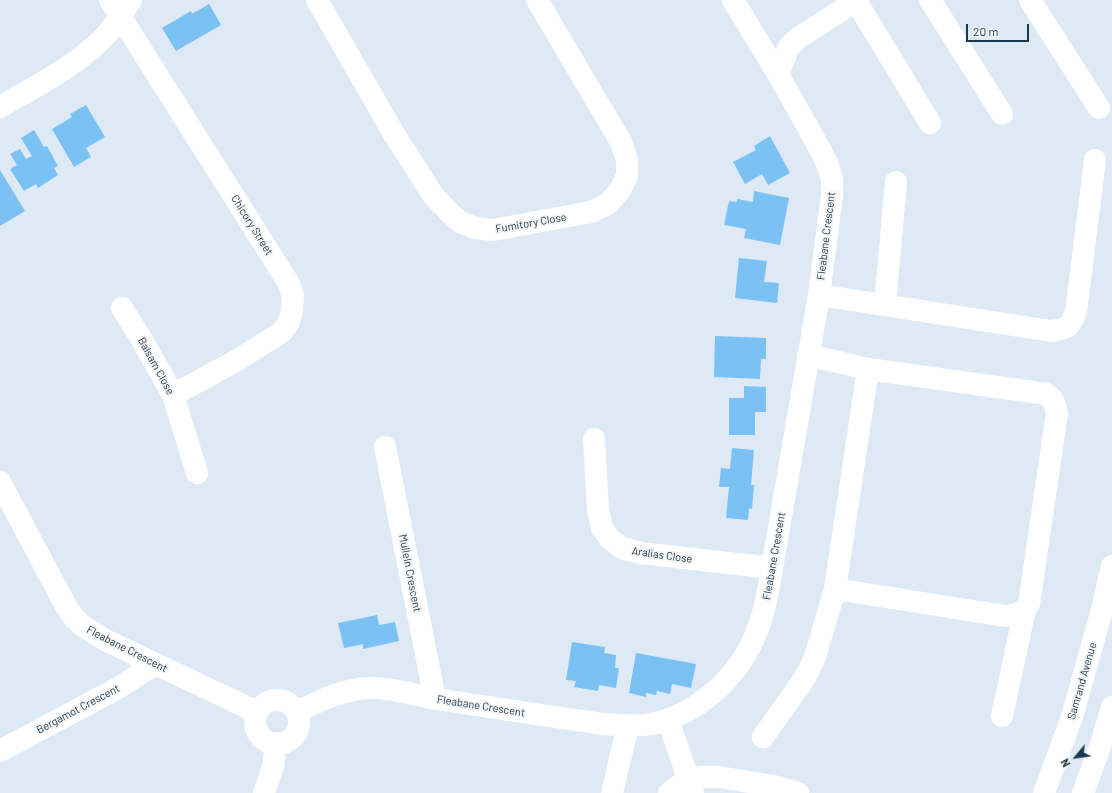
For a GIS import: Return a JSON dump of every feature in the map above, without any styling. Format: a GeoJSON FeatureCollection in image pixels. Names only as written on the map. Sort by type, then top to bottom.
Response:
{"type":"FeatureCollection","features":[{"type":"Feature","properties":{"kind":"street","name":"Fumitory Close"},"geometry":{"type":"LineString","coordinates":[[317,0],[394,134],[433,195],[460,222],[475,228],[493,230],[591,212],[608,204],[620,190],[627,176],[627,159],[621,142],[537,0]]}},
{"type":"Feature","properties":{"kind":"street","name":"Fleabane Crescent"},"geometry":{"type":"LineString","coordinates":[[297,712],[340,693],[373,688],[392,690],[435,699],[603,724],[628,726],[650,724],[668,720],[691,709],[711,695],[729,678],[746,656],[764,613],[818,295],[832,195],[832,179],[821,151],[778,74],[733,0]]}},
{"type":"Feature","properties":{"kind":"street"},"geometry":{"type":"LineString","coordinates":[[930,0],[1002,114]]}},
{"type":"Feature","properties":{"kind":"street"},"geometry":{"type":"LineString","coordinates":[[1030,0],[1099,108]]}},
{"type":"Feature","properties":{"kind":"street"},"geometry":{"type":"LineString","coordinates":[[778,74],[789,47],[797,38],[857,1],[930,123]]}},
{"type":"Feature","properties":{"kind":"street"},"geometry":{"type":"LineString","coordinates":[[0,108],[64,70],[91,50],[107,34],[120,5]]}},
{"type":"Feature","properties":{"kind":"street","name":"Chicory Street"},"geometry":{"type":"LineString","coordinates":[[120,5],[288,282],[293,295],[292,310],[289,322],[282,332],[234,362],[173,395]]}},
{"type":"Feature","properties":{"kind":"street"},"geometry":{"type":"LineString","coordinates":[[818,295],[1051,331],[1063,330],[1072,322],[1076,312],[1095,160]]}},
{"type":"Feature","properties":{"kind":"street"},"geometry":{"type":"LineString","coordinates":[[885,305],[896,182]]}},
{"type":"Feature","properties":{"kind":"street","name":"Balsam Close"},"geometry":{"type":"LineString","coordinates":[[122,308],[173,395],[197,473]]}},
{"type":"Feature","properties":{"kind":"street"},"geometry":{"type":"LineString","coordinates":[[808,355],[868,369],[1047,394],[1052,397],[1057,407],[1029,604],[1025,609],[1018,613],[1005,616],[835,589]]}},
{"type":"Feature","properties":{"kind":"street"},"geometry":{"type":"LineString","coordinates":[[763,737],[809,670],[835,589],[868,369]]}},
{"type":"Feature","properties":{"kind":"street","name":"Aralias Close"},"geometry":{"type":"LineString","coordinates":[[594,439],[598,510],[602,528],[610,539],[622,548],[641,554],[772,568]]}},
{"type":"Feature","properties":{"kind":"street","name":"MulleIn Crescent"},"geometry":{"type":"LineString","coordinates":[[385,447],[435,699]]}},
{"type":"Feature","properties":{"kind":"street","name":"Fleabane Crescent"},"geometry":{"type":"LineString","coordinates":[[0,482],[60,597],[74,618],[83,626],[105,640],[257,712]]}},
{"type":"Feature","properties":{"kind":"street","name":"Samrand Avenue"},"geometry":{"type":"LineString","coordinates":[[1044,793],[1072,717],[1102,610],[1112,566]]}},
{"type":"Feature","properties":{"kind":"street"},"geometry":{"type":"LineString","coordinates":[[1002,716],[1025,609]]}},
{"type":"Feature","properties":{"kind":"street","name":"Bergamot Crescent"},"geometry":{"type":"LineString","coordinates":[[0,751],[120,687],[155,664]]}},
{"type":"Feature","properties":{"kind":"street"},"geometry":{"type":"LineString","coordinates":[[272,700],[282,700],[291,704],[297,712],[299,722],[297,731],[291,739],[282,743],[272,743],[263,739],[257,731],[255,721],[257,712],[263,704],[272,700]]}},
{"type":"Feature","properties":{"kind":"street"},"geometry":{"type":"LineString","coordinates":[[1083,793],[1101,744],[1112,707]]}},
{"type":"Feature","properties":{"kind":"street"},"geometry":{"type":"LineString","coordinates":[[668,720],[690,786]]}},
{"type":"Feature","properties":{"kind":"street"},"geometry":{"type":"LineString","coordinates":[[612,793],[628,726]]}},
{"type":"Feature","properties":{"kind":"street"},"geometry":{"type":"LineString","coordinates":[[264,793],[272,767],[276,743]]}},
{"type":"Feature","properties":{"kind":"street"},"geometry":{"type":"LineString","coordinates":[[669,793],[690,786],[700,777],[719,777],[776,790],[798,793]]}},
{"type":"Feature","properties":{"kind":"building"},"geometry":{"type":"Polygon","coordinates":[[[209,4],[221,25],[176,51],[162,28],[191,11],[192,14],[209,4]]]}},
{"type":"Feature","properties":{"kind":"building"},"geometry":{"type":"Polygon","coordinates":[[[86,105],[105,137],[86,148],[91,157],[74,167],[52,129],[72,117],[70,114],[86,105]]]}},
{"type":"Feature","properties":{"kind":"building"},"geometry":{"type":"Polygon","coordinates":[[[34,130],[44,147],[47,146],[58,166],[54,168],[58,175],[38,188],[36,184],[24,191],[10,169],[17,165],[10,154],[20,149],[26,159],[32,156],[21,138],[34,130]]]}},
{"type":"Feature","properties":{"kind":"building"},"geometry":{"type":"Polygon","coordinates":[[[770,136],[790,173],[768,185],[762,174],[745,184],[733,162],[756,150],[754,146],[770,136]]]}},
{"type":"Feature","properties":{"kind":"building"},"geometry":{"type":"Polygon","coordinates":[[[0,170],[25,211],[0,226],[0,170]]]}},
{"type":"Feature","properties":{"kind":"building"},"geometry":{"type":"Polygon","coordinates":[[[754,191],[789,198],[780,245],[744,238],[746,229],[724,225],[729,201],[737,202],[737,199],[753,202],[754,191]]]}},
{"type":"Feature","properties":{"kind":"building"},"geometry":{"type":"Polygon","coordinates":[[[739,258],[767,261],[764,282],[779,283],[777,303],[735,298],[739,258]]]}},
{"type":"Feature","properties":{"kind":"building"},"geometry":{"type":"Polygon","coordinates":[[[715,336],[766,338],[766,359],[761,359],[760,379],[714,377],[715,336]]]}},
{"type":"Feature","properties":{"kind":"building"},"geometry":{"type":"Polygon","coordinates":[[[744,386],[766,387],[766,412],[755,412],[755,435],[729,435],[729,398],[744,398],[744,386]]]}},
{"type":"Feature","properties":{"kind":"building"},"geometry":{"type":"Polygon","coordinates":[[[732,448],[754,450],[751,485],[754,485],[752,509],[749,508],[748,520],[726,518],[729,487],[719,487],[721,468],[730,469],[732,448]]]}},
{"type":"Feature","properties":{"kind":"building"},"geometry":{"type":"Polygon","coordinates":[[[377,615],[379,625],[395,622],[399,641],[363,649],[363,644],[344,648],[338,623],[377,615]]]}},
{"type":"Feature","properties":{"kind":"building"},"geometry":{"type":"Polygon","coordinates":[[[572,642],[605,647],[604,653],[616,655],[615,668],[619,668],[616,688],[599,685],[598,691],[574,687],[576,681],[566,680],[572,642]]]}},
{"type":"Feature","properties":{"kind":"building"},"geometry":{"type":"Polygon","coordinates":[[[636,653],[696,664],[691,688],[672,684],[670,694],[657,691],[656,695],[646,693],[646,697],[629,693],[636,653]]]}}]}
